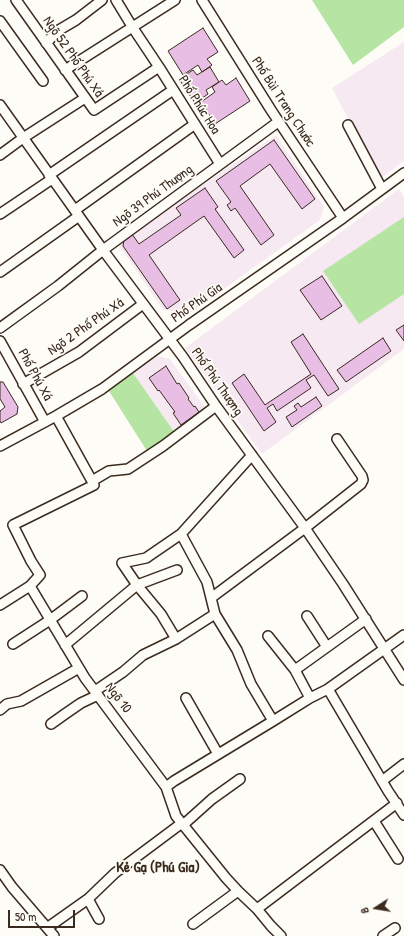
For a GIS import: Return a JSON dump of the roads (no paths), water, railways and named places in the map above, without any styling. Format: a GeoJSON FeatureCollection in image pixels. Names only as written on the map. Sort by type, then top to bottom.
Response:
{"type":"FeatureCollection","features":[{"type":"Feature","properties":{"kind":"street","name":"Ngõ 52 Phố Phú Xá"},"geometry":{"type":"LineString","coordinates":[[16,0],[94,110],[159,67]]}},
{"type":"Feature","properties":{"kind":"street"},"geometry":{"type":"LineString","coordinates":[[46,43],[59,30],[76,20],[102,0]]}},
{"type":"Feature","properties":{"kind":"street","name":"Phố Phúc Hoa"},"geometry":{"type":"LineString","coordinates":[[116,0],[220,164]]}},
{"type":"Feature","properties":{"kind":"street"},"geometry":{"type":"LineString","coordinates":[[65,70],[175,0]]}},
{"type":"Feature","properties":{"kind":"street","name":"Phố Bùi Trang Chước"},"geometry":{"type":"LineString","coordinates":[[202,0],[278,122],[343,218]]}},
{"type":"Feature","properties":{"kind":"street"},"geometry":{"type":"LineString","coordinates":[[0,21],[43,81]]}},
{"type":"Feature","properties":{"kind":"street"},"geometry":{"type":"LineString","coordinates":[[0,214],[173,90]]}},
{"type":"Feature","properties":{"kind":"street"},"geometry":{"type":"LineString","coordinates":[[0,155],[23,138],[85,98]]}},
{"type":"Feature","properties":{"kind":"street","name":"Phố Phú Thượng"},"geometry":{"type":"LineString","coordinates":[[0,106],[305,528],[366,619],[404,680]]}},
{"type":"Feature","properties":{"kind":"street"},"geometry":{"type":"LineString","coordinates":[[220,164],[278,122]]}},
{"type":"Feature","properties":{"kind":"street"},"geometry":{"type":"LineString","coordinates":[[0,272],[195,124]]}},
{"type":"Feature","properties":{"kind":"street"},"geometry":{"type":"LineString","coordinates":[[348,125],[382,189]]}},
{"type":"Feature","properties":{"kind":"street","name":"Ngõ 39 Phú Thượng"},"geometry":{"type":"LineString","coordinates":[[0,328],[220,164]]}},
{"type":"Feature","properties":{"kind":"street","name":"Phố Phú Gia"},"geometry":{"type":"LineString","coordinates":[[0,446],[102,389],[404,173]]}},
{"type":"Feature","properties":{"kind":"street","name":"Ngõ 2 Phố Phú Xá"},"geometry":{"type":"LineString","coordinates":[[23,384],[79,352],[143,304]]}},
{"type":"Feature","properties":{"kind":"street","name":"Phố Phú Xá"},"geometry":{"type":"LineString","coordinates":[[0,342],[45,422]]}},
{"type":"Feature","properties":{"kind":"street"},"geometry":{"type":"LineString","coordinates":[[92,481],[109,471],[128,469],[163,446],[216,406]]}},
{"type":"Feature","properties":{"kind":"street"},"geometry":{"type":"LineString","coordinates":[[0,605],[30,586],[40,576],[13,525],[94,485],[56,416]]}},
{"type":"Feature","properties":{"kind":"street"},"geometry":{"type":"LineString","coordinates":[[211,598],[361,484],[363,480],[362,476],[337,438]]}},
{"type":"Feature","properties":{"kind":"street"},"geometry":{"type":"LineString","coordinates":[[176,639],[161,614],[137,585],[122,563],[146,558],[180,534],[252,455]]}},
{"type":"Feature","properties":{"kind":"street"},"geometry":{"type":"LineString","coordinates":[[180,534],[208,582],[215,614],[238,650],[251,684],[273,721]]}},
{"type":"Feature","properties":{"kind":"street"},"geometry":{"type":"LineString","coordinates":[[65,645],[137,585],[177,570]]}},
{"type":"Feature","properties":{"kind":"street","name":"Ngõ 10"},"geometry":{"type":"LineString","coordinates":[[30,586],[79,668],[166,787],[176,816],[226,878],[258,909],[280,936]]}},
{"type":"Feature","properties":{"kind":"street"},"geometry":{"type":"LineString","coordinates":[[12,644],[50,620],[82,596]]}},
{"type":"Feature","properties":{"kind":"street"},"geometry":{"type":"LineString","coordinates":[[51,724],[96,693],[143,655],[176,639],[215,614]]}},
{"type":"Feature","properties":{"kind":"street"},"geometry":{"type":"LineString","coordinates":[[307,616],[327,647]]}},
{"type":"Feature","properties":{"kind":"street"},"geometry":{"type":"LineString","coordinates":[[295,670],[366,619]]}},
{"type":"Feature","properties":{"kind":"street"},"geometry":{"type":"LineString","coordinates":[[166,787],[174,780],[310,698],[328,689],[404,635]]}},
{"type":"Feature","properties":{"kind":"street"},"geometry":{"type":"LineString","coordinates":[[268,636],[295,670],[310,698]]}},
{"type":"Feature","properties":{"kind":"street"},"geometry":{"type":"LineString","coordinates":[[0,710],[7,704],[21,701],[79,668]]}},
{"type":"Feature","properties":{"kind":"street"},"geometry":{"type":"LineString","coordinates":[[328,689],[382,781],[404,815]]}},
{"type":"Feature","properties":{"kind":"street"},"geometry":{"type":"LineString","coordinates":[[186,698],[218,754]]}},
{"type":"Feature","properties":{"kind":"street"},"geometry":{"type":"LineString","coordinates":[[382,781],[404,764]]}},
{"type":"Feature","properties":{"kind":"street"},"geometry":{"type":"LineString","coordinates":[[47,928],[88,899],[115,873],[240,779]]}},
{"type":"Feature","properties":{"kind":"street"},"geometry":{"type":"LineString","coordinates":[[258,909],[397,803]]}},
{"type":"Feature","properties":{"kind":"street"},"geometry":{"type":"LineString","coordinates":[[374,821],[398,859]]}},
{"type":"Feature","properties":{"kind":"street"},"geometry":{"type":"LineString","coordinates":[[0,870],[12,887],[54,936]]}},
{"type":"Feature","properties":{"kind":"street"},"geometry":{"type":"LineString","coordinates":[[193,924],[238,891]]}},
{"type":"Feature","properties":{"kind":"street"},"geometry":{"type":"LineString","coordinates":[[88,899],[99,919]]}},
{"type":"Feature","properties":{"kind":"street"},"geometry":{"type":"LineString","coordinates":[[383,936],[395,928]]}},
{"type":"Feature","properties":{"kind":"district","name":"Kẻ Gạ (Phú Gia)"},"geometry":{"type":"Point","coordinates":[158,868]}}]}
